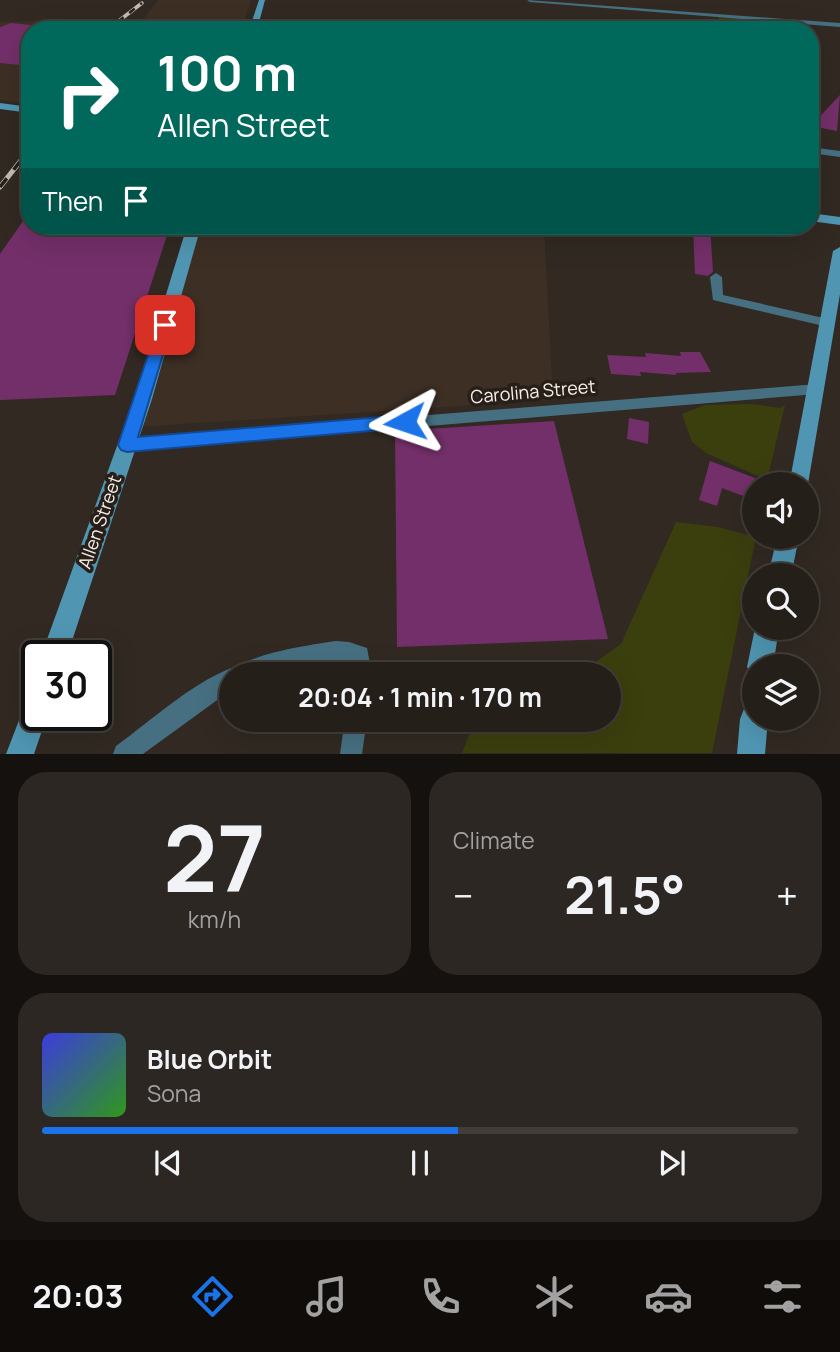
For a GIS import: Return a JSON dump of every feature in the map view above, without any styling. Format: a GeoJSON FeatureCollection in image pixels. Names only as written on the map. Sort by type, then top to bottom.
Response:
{"type":"FeatureCollection","features":[{"type":"Feature","properties":{"kind":"street"},"geometry":{"type":"LineString","coordinates":[[256,21],[262,0]]}},
{"type":"Feature","properties":{"kind":"street"},"geometry":{"type":"LineString","coordinates":[[530,0],[791,21]]}},
{"type":"Feature","properties":{"kind":"street"},"geometry":{"type":"LineString","coordinates":[[631,8],[632,0]]}},
{"type":"Feature","properties":{"kind":"street"},"geometry":{"type":"LineString","coordinates":[[819,23],[840,25]]}},
{"type":"Feature","properties":{"kind":"street"},"geometry":{"type":"LineString","coordinates":[[0,106],[21,109]]}},
{"type":"Feature","properties":{"kind":"street"},"geometry":{"type":"LineString","coordinates":[[819,151],[840,154]]}},
{"type":"Feature","properties":{"kind":"street"},"geometry":{"type":"LineString","coordinates":[[819,218],[840,221]]}},
{"type":"Feature","properties":{"kind":"street","name":"Allen Street"},"geometry":{"type":"LineString","coordinates":[[60,640],[127,445],[191,235]]}},
{"type":"Feature","properties":{"kind":"street"},"geometry":{"type":"LineString","coordinates":[[801,472],[840,254]]}},
{"type":"Feature","properties":{"kind":"street"},"geometry":{"type":"LineString","coordinates":[[716,277],[717,297],[828,323]]}},
{"type":"Feature","properties":{"kind":"street","name":"Carolina Street"},"geometry":{"type":"LineString","coordinates":[[127,445],[817,389]]}},
{"type":"Feature","properties":{"kind":"street"},"geometry":{"type":"LineString","coordinates":[[277,662],[350,651],[360,655],[361,662]]}},
{"type":"Feature","properties":{"kind":"street"},"geometry":{"type":"LineString","coordinates":[[124,754],[219,685]]}},
{"type":"Feature","properties":{"kind":"street"},"geometry":{"type":"LineString","coordinates":[[20,754],[28,731]]}},
{"type":"Feature","properties":{"kind":"street"},"geometry":{"type":"LineString","coordinates":[[751,754],[753,731]]}},
{"type":"Feature","properties":{"kind":"street"},"geometry":{"type":"LineString","coordinates":[[351,754],[354,732]]}},
{"type":"Feature","properties":{"kind":"shaded area"},"geometry":{"type":"Polygon","coordinates":[[[158,0],[251,0],[244,21],[142,21],[158,0]]]}},
{"type":"Feature","properties":{"kind":"shaded area"},"geometry":{"type":"Polygon","coordinates":[[[118,19],[116,21],[39,21],[118,19]]]}},
{"type":"Feature","properties":{"kind":"shaded area"},"geometry":{"type":"Polygon","coordinates":[[[21,21],[21,103],[0,100],[0,22],[21,21]]]}},
{"type":"Feature","properties":{"kind":"shaded area"},"geometry":{"type":"Polygon","coordinates":[[[196,235],[544,235],[553,400],[138,427],[196,235]]]}},
{"type":"Feature","properties":{"kind":"green space"},"geometry":{"type":"Polygon","coordinates":[[[719,16],[757,21],[719,21],[719,16]]]}},
{"type":"Feature","properties":{"kind":"green space"},"geometry":{"type":"Polygon","coordinates":[[[752,404],[780,408],[785,405],[769,472],[749,472],[706,453],[692,442],[682,414],[705,405],[752,404]]]}},
{"type":"Feature","properties":{"kind":"green space"},"geometry":{"type":"Polygon","coordinates":[[[676,522],[718,527],[742,533],[742,549],[754,549],[751,563],[742,563],[742,606],[712,753],[462,753],[470,732],[621,732],[621,662],[596,662],[621,644],[676,522]]]}},
{"type":"Feature","properties":{"kind":"building"},"geometry":{"type":"Polygon","coordinates":[[[11,23],[21,24],[21,65],[0,63],[0,27],[11,23]]]}},
{"type":"Feature","properties":{"kind":"building"},"geometry":{"type":"Polygon","coordinates":[[[840,95],[837,131],[819,128],[819,117],[840,95]]]}},
{"type":"Feature","properties":{"kind":"building"},"geometry":{"type":"Polygon","coordinates":[[[21,224],[21,235],[167,235],[115,395],[0,400],[0,254],[21,224]]]}},
{"type":"Feature","properties":{"kind":"building"},"geometry":{"type":"Polygon","coordinates":[[[693,235],[711,235],[713,272],[708,276],[695,274],[693,235]]]}},
{"type":"Feature","properties":{"kind":"building"},"geometry":{"type":"Polygon","coordinates":[[[680,352],[700,352],[711,372],[676,375],[640,372],[641,376],[611,374],[607,355],[646,357],[645,353],[681,356],[680,352]]]}},
{"type":"Feature","properties":{"kind":"building"},"geometry":{"type":"Polygon","coordinates":[[[629,418],[649,422],[648,444],[627,439],[629,418]]]}},
{"type":"Feature","properties":{"kind":"building"},"geometry":{"type":"Polygon","coordinates":[[[554,421],[608,639],[397,647],[395,431],[554,421]]]}},
{"type":"Feature","properties":{"kind":"building"},"geometry":{"type":"Polygon","coordinates":[[[710,461],[742,473],[742,496],[722,488],[717,506],[699,500],[710,461]]]}},
{"type":"Feature","properties":{"kind":"railway"},"geometry":{"type":"LineString","coordinates":[[119,21],[142,3]]}},
{"type":"Feature","properties":{"kind":"railway"},"geometry":{"type":"LineString","coordinates":[[0,187],[21,160]]}},
{"type":"Feature","properties":{"kind":"route"},"geometry":{"type":"LineString","coordinates":[[165,325],[127,445],[405,422]]}}]}
